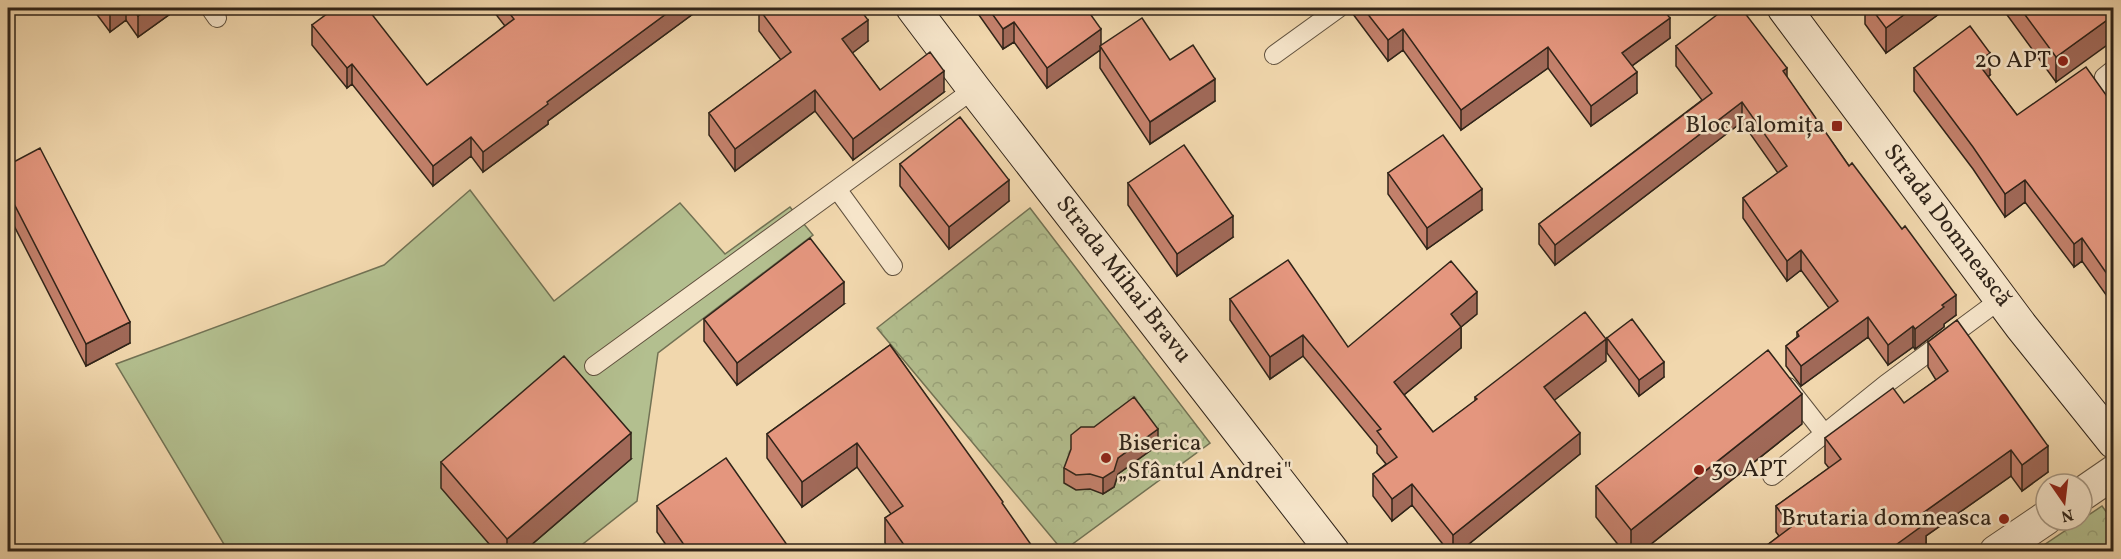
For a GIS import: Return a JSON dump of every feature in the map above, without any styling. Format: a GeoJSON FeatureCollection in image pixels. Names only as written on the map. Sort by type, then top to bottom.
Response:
{"type":"FeatureCollection","features":[{"type":"Feature","properties":{"kind":"street","name":"Strada Mihai Bravu"},"geometry":{"type":"LineString","coordinates":[[913,8],[1333,552]]}},
{"type":"Feature","properties":{"kind":"street","name":"Strada Domnească"},"geometry":{"type":"LineString","coordinates":[[1784,8],[2001,299],[2114,442]]}},
{"type":"Feature","properties":{"kind":"street"},"geometry":{"type":"LineString","coordinates":[[2094,486],[2114,472]]}},
{"type":"Feature","properties":{"kind":"street"},"geometry":{"type":"LineString","coordinates":[[1996,552],[2034,526]]}},
{"type":"Feature","properties":{"kind":"lane"},"geometry":{"type":"LineString","coordinates":[[1274,55],[1339,8]]}},
{"type":"Feature","properties":{"kind":"lane"},"geometry":{"type":"LineString","coordinates":[[2114,69],[2104,77],[2114,97]]}},
{"type":"Feature","properties":{"kind":"lane"},"geometry":{"type":"LineString","coordinates":[[594,366],[974,89]]}},
{"type":"Feature","properties":{"kind":"lane"},"geometry":{"type":"LineString","coordinates":[[837,189],[893,266]]}},
{"type":"Feature","properties":{"kind":"lane"},"geometry":{"type":"LineString","coordinates":[[1772,476],[1886,384],[2001,299]]}},
{"type":"Feature","properties":{"kind":"lane"},"geometry":{"type":"LineString","coordinates":[[1774,370],[1824,433]]}},
{"type":"Feature","properties":{"kind":"green space"},"geometry":{"type":"Polygon","coordinates":[[[470,190],[554,301],[680,203],[725,254],[790,207],[813,235],[658,353],[637,501],[574,551],[228,551],[116,364],[384,265],[470,190]]]}},
{"type":"Feature","properties":{"kind":"green space"},"geometry":{"type":"Polygon","coordinates":[[[1030,208],[1210,443],[1063,551],[877,328],[1030,208]]]}},
{"type":"Feature","properties":{"kind":"green space"},"geometry":{"type":"Polygon","coordinates":[[[2102,506],[2113,521],[2113,551],[2035,551],[2063,532],[2094,532],[2094,511],[2102,506]]]}},
{"type":"Feature","properties":{"kind":"building"},"geometry":{"type":"Polygon","coordinates":[[[132,8],[149,8],[138,16],[132,8]]]}},
{"type":"Feature","properties":{"kind":"building"},"geometry":{"type":"Polygon","coordinates":[[[335,8],[367,8],[427,85],[514,19],[505,8],[674,8],[483,152],[471,137],[433,166],[352,64],[347,68],[312,25],[335,8]]]}},
{"type":"Feature","properties":{"kind":"building"},"geometry":{"type":"Polygon","coordinates":[[[859,8],[868,20],[842,39],[880,90],[930,52],[944,71],[853,139],[815,90],[735,149],[709,113],[791,52],[759,9],[859,8]]]}},
{"type":"Feature","properties":{"kind":"building"},"geometry":{"type":"Polygon","coordinates":[[[988,8],[1086,8],[1101,29],[1047,68],[1014,22],[1003,29],[988,8]]]}},
{"type":"Feature","properties":{"kind":"building"},"geometry":{"type":"Polygon","coordinates":[[[1363,8],[1662,8],[1670,18],[1622,53],[1637,72],[1591,106],[1548,47],[1461,110],[1403,29],[1388,40],[1363,8]]]}},
{"type":"Feature","properties":{"kind":"building"},"geometry":{"type":"Polygon","coordinates":[[[1726,8],[1741,8],[1787,68],[1783,71],[1849,166],[1852,163],[1902,229],[1905,226],[1956,295],[1915,329],[1913,326],[1888,345],[1868,317],[1801,366],[1786,346],[1799,336],[1797,332],[1838,301],[1801,250],[1787,261],[1743,198],[1787,166],[1742,102],[1555,245],[1539,224],[1712,93],[1676,46],[1726,8]]]}},
{"type":"Feature","properties":{"kind":"building"},"geometry":{"type":"Polygon","coordinates":[[[1871,8],[1913,8],[1886,28],[1871,8]]]}},
{"type":"Feature","properties":{"kind":"building"},"geometry":{"type":"Polygon","coordinates":[[[2020,8],[2111,8],[2114,15],[2056,57],[2020,8]]]}},
{"type":"Feature","properties":{"kind":"building"},"geometry":{"type":"Polygon","coordinates":[[[1142,18],[1170,60],[1193,45],[1215,79],[1150,122],[1100,46],[1142,18]]]}},
{"type":"Feature","properties":{"kind":"building"},"geometry":{"type":"Polygon","coordinates":[[[1970,26],[1990,53],[1977,62],[2017,115],[2086,67],[2114,106],[2114,284],[2082,238],[2074,244],[2025,180],[2005,194],[1914,68],[1970,26]]]}},
{"type":"Feature","properties":{"kind":"building"},"geometry":{"type":"Polygon","coordinates":[[[960,117],[1009,180],[949,227],[900,164],[960,117]]]}},
{"type":"Feature","properties":{"kind":"building"},"geometry":{"type":"Polygon","coordinates":[[[1443,135],[1482,189],[1427,228],[1388,173],[1443,135]]]}},
{"type":"Feature","properties":{"kind":"building"},"geometry":{"type":"Polygon","coordinates":[[[1184,145],[1233,216],[1177,254],[1128,183],[1184,145]]]}},
{"type":"Feature","properties":{"kind":"building"},"geometry":{"type":"Polygon","coordinates":[[[40,148],[130,322],[86,344],[8,192],[8,165],[40,148]]]}},
{"type":"Feature","properties":{"kind":"building"},"geometry":{"type":"Polygon","coordinates":[[[810,238],[844,282],[737,363],[704,319],[810,238]]]}},
{"type":"Feature","properties":{"kind":"building"},"geometry":{"type":"Polygon","coordinates":[[[1288,260],[1348,347],[1451,261],[1477,292],[1451,314],[1461,327],[1394,382],[1433,432],[1585,312],[1606,339],[1544,387],[1580,433],[1453,535],[1412,484],[1392,499],[1373,474],[1397,457],[1377,431],[1381,429],[1303,335],[1270,357],[1230,299],[1288,260]]]}},
{"type":"Feature","properties":{"kind":"building"},"geometry":{"type":"Polygon","coordinates":[[[1632,319],[1664,362],[1639,380],[1607,338],[1632,319]]]}},
{"type":"Feature","properties":{"kind":"building"},"geometry":{"type":"Polygon","coordinates":[[[1957,320],[2048,446],[2022,465],[2011,450],[1920,515],[1926,523],[1886,552],[1758,552],[1791,527],[1776,506],[1841,459],[1825,438],[1893,388],[1904,403],[1948,371],[1928,342],[1957,320]]]}},
{"type":"Feature","properties":{"kind":"building"},"geometry":{"type":"Polygon","coordinates":[[[890,345],[1032,546],[1024,552],[909,552],[885,518],[903,506],[857,443],[802,482],[767,434],[890,345]]]}},
{"type":"Feature","properties":{"kind":"building"},"geometry":{"type":"Polygon","coordinates":[[[1768,350],[1802,394],[1631,530],[1596,486],[1768,350]]]}},
{"type":"Feature","properties":{"kind":"building"},"geometry":{"type":"Polygon","coordinates":[[[564,356],[631,433],[507,539],[441,462],[564,356]]]}},
{"type":"Feature","properties":{"kind":"building","name":"Biserica „Sfântul Andrei\""},"geometry":{"type":"Polygon","coordinates":[[[1134,397],[1158,429],[1118,458],[1114,471],[1103,478],[1090,474],[1076,475],[1064,468],[1071,449],[1071,435],[1081,427],[1094,427],[1134,397]]]}},
{"type":"Feature","properties":{"kind":"building"},"geometry":{"type":"Polygon","coordinates":[[[726,458],[792,552],[689,552],[657,506],[726,458]]]}},
{"type":"Feature","properties":{"kind":"place","name":"20 APT"},"geometry":{"type":"Point","coordinates":[2063,61]}},
{"type":"Feature","properties":{"kind":"place","name":"Bloc Ialomița"},"geometry":{"type":"Point","coordinates":[1837,126]}},
{"type":"Feature","properties":{"kind":"place","name":"Biserica „Sfântul Andrei\""},"geometry":{"type":"Point","coordinates":[1106,458]}},
{"type":"Feature","properties":{"kind":"place","name":"30 APT"},"geometry":{"type":"Point","coordinates":[1699,470]}},
{"type":"Feature","properties":{"kind":"place","name":"Brutaria domneasca"},"geometry":{"type":"Point","coordinates":[2004,519]}}]}
